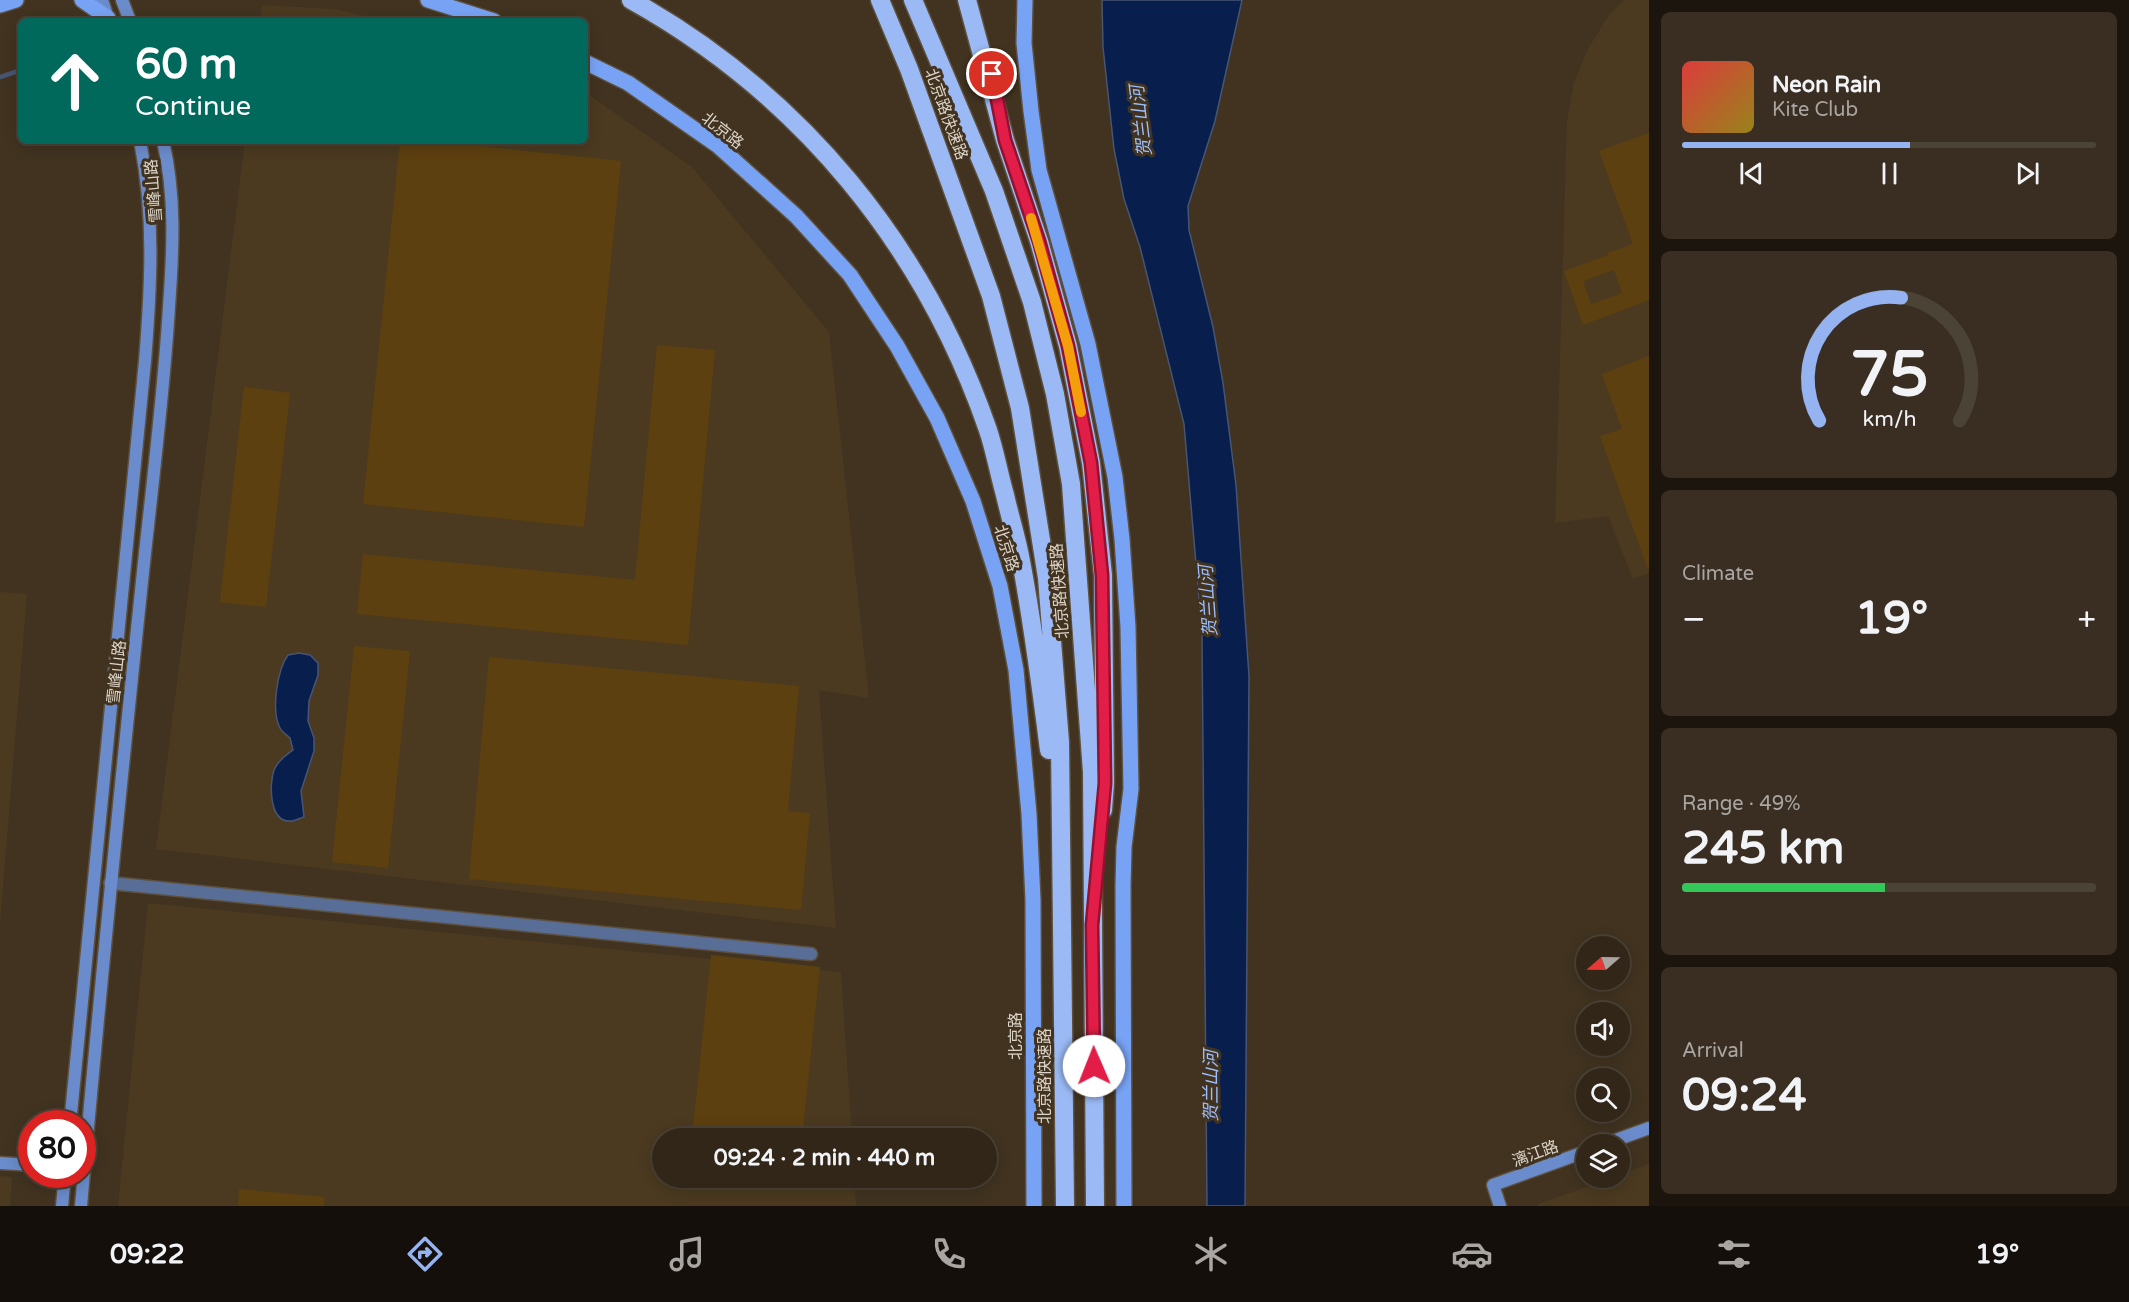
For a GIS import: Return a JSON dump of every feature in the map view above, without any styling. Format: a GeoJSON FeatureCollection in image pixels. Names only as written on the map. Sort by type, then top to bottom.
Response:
{"type":"FeatureCollection","features":[{"type":"Feature","properties":{"kind":"highway"},"geometry":{"type":"LineString","coordinates":[[631,0],[670,22],[730,64],[782,108],[837,166],[881,220],[913,271],[965,372],[988,431],[1021,560],[1041,684],[1061,851]]}},
{"type":"Feature","properties":{"kind":"highway","name":"北京路快速路"},"geometry":{"type":"LineString","coordinates":[[880,0],[918,92],[991,296],[1020,408],[1047,578],[1060,742],[1065,1206]]}},
{"type":"Feature","properties":{"kind":"highway","name":"北京路快速路"},"geometry":{"type":"LineString","coordinates":[[913,0],[994,191],[1032,302],[1055,394],[1071,484],[1092,772],[1095,1206]]}},
{"type":"Feature","properties":{"kind":"highway"},"geometry":{"type":"LineString","coordinates":[[967,0],[1005,140],[1039,241],[1068,346],[1091,463],[1102,575],[1105,783],[1092,925]]}},
{"type":"Feature","properties":{"kind":"highway"},"geometry":{"type":"LineString","coordinates":[[979,0],[1005,140]]}},
{"type":"Feature","properties":{"kind":"main road"},"geometry":{"type":"LineString","coordinates":[[82,0],[106,18]]}},
{"type":"Feature","properties":{"kind":"main road"},"geometry":{"type":"LineString","coordinates":[[102,0],[108,18]]}},
{"type":"Feature","properties":{"kind":"main road"},"geometry":{"type":"LineString","coordinates":[[122,0],[129,18]]}},
{"type":"Feature","properties":{"kind":"main road"},"geometry":{"type":"LineString","coordinates":[[428,0],[485,18]]}},
{"type":"Feature","properties":{"kind":"main road"},"geometry":{"type":"LineString","coordinates":[[1024,0],[1024,43],[1030,111],[1039,170],[1088,344],[1115,477],[1122,539],[1128,627],[1131,789],[1123,876],[1124,1206]]}},
{"type":"Feature","properties":{"kind":"main road","name":"北京路"},"geometry":{"type":"LineString","coordinates":[[588,63],[628,83],[717,145],[796,216],[850,275],[897,346],[938,418],[973,501],[1000,586],[1016,670],[1029,814],[1033,900],[1034,1206]]}},
{"type":"Feature","properties":{"kind":"main road","name":"雪峰山路"},"geometry":{"type":"LineString","coordinates":[[71,1110],[146,361],[152,271],[150,210],[146,167],[141,144]]}},
{"type":"Feature","properties":{"kind":"main road","name":"雪峰山路"},"geometry":{"type":"LineString","coordinates":[[81,1206],[110,883],[169,318],[173,208],[164,144]]}},
{"type":"Feature","properties":{"kind":"main road"},"geometry":{"type":"LineString","coordinates":[[1630,1135],[1649,1128]]}},
{"type":"Feature","properties":{"kind":"main road","name":"漓江路"},"geometry":{"type":"LineString","coordinates":[[1500,1206],[1493,1185],[1576,1155]]}},
{"type":"Feature","properties":{"kind":"main road"},"geometry":{"type":"LineString","coordinates":[[0,1163],[18,1164]]}},
{"type":"Feature","properties":{"kind":"main road"},"geometry":{"type":"LineString","coordinates":[[62,1206],[64,1188]]}},
{"type":"Feature","properties":{"kind":"street"},"geometry":{"type":"LineString","coordinates":[[110,883],[811,954]]}},
{"type":"Feature","properties":{"kind":"shaded area"},"geometry":{"type":"Polygon","coordinates":[[[1624,0],[1649,0],[1649,573],[1633,579],[1608,516],[1555,523],[1567,121],[1574,82],[1588,49],[1609,15],[1624,0]]]}},
{"type":"Feature","properties":{"kind":"shaded area"},"geometry":{"type":"Polygon","coordinates":[[[262,5],[335,9],[375,18],[260,18],[262,5]]]}},
{"type":"Feature","properties":{"kind":"shaded area"},"geometry":{"type":"Polygon","coordinates":[[[588,94],[692,167],[829,332],[869,698],[819,690],[836,928],[156,849],[245,144],[588,144],[588,94]]]}},
{"type":"Feature","properties":{"kind":"shaded area"},"geometry":{"type":"Polygon","coordinates":[[[0,592],[27,594],[0,924],[0,592]]]}},
{"type":"Feature","properties":{"kind":"shaded area"},"geometry":{"type":"Polygon","coordinates":[[[148,903],[841,972],[851,1128],[652,1128],[652,1188],[855,1188],[856,1206],[118,1206],[148,903]]]}},
{"type":"Feature","properties":{"kind":"shaded area"},"geometry":{"type":"Polygon","coordinates":[[[1649,1164],[1649,1206],[1538,1206],[1538,1204],[1583,1188],[1630,1188],[1630,1171],[1649,1164]]]}},
{"type":"Feature","properties":{"kind":"shaded area"},"geometry":{"type":"Polygon","coordinates":[[[0,1176],[12,1177],[10,1206],[0,1206],[0,1176]]]}},
{"type":"Feature","properties":{"kind":"water","name":"贺兰山河"},"geometry":{"type":"Polygon","coordinates":[[[1102,0],[1242,0],[1215,121],[1188,206],[1189,230],[1213,327],[1223,383],[1236,485],[1249,676],[1245,1206],[1207,1206],[1202,634],[1184,424],[1140,247],[1124,199],[1114,149],[1103,47],[1102,0]]]}},
{"type":"Feature","properties":{"kind":"water"},"geometry":{"type":"Polygon","coordinates":[[[299,653],[310,655],[318,663],[318,675],[309,701],[308,721],[314,738],[314,751],[301,791],[304,817],[291,821],[278,816],[272,802],[271,784],[274,770],[293,750],[290,738],[277,721],[278,680],[288,655],[299,653]]]}},
{"type":"Feature","properties":{"kind":"building"},"geometry":{"type":"Polygon","coordinates":[[[1649,133],[1649,300],[1583,325],[1564,271],[1633,244],[1599,151],[1649,133]],[[1614,270],[1583,281],[1591,304],[1622,293],[1614,270]]]}},
{"type":"Feature","properties":{"kind":"building"},"geometry":{"type":"Polygon","coordinates":[[[400,144],[460,144],[621,161],[584,527],[363,504],[400,144]]]}},
{"type":"Feature","properties":{"kind":"building"},"geometry":{"type":"Polygon","coordinates":[[[657,345],[715,350],[688,645],[357,614],[363,554],[635,580],[657,345]]]}},
{"type":"Feature","properties":{"kind":"building"},"geometry":{"type":"Polygon","coordinates":[[[1649,356],[1649,567],[1647,567],[1600,436],[1622,429],[1602,374],[1649,356]]]}},
{"type":"Feature","properties":{"kind":"building"},"geometry":{"type":"Polygon","coordinates":[[[244,387],[290,393],[266,607],[220,602],[244,387]]]}},
{"type":"Feature","properties":{"kind":"building"},"geometry":{"type":"Polygon","coordinates":[[[354,646],[410,651],[388,868],[332,862],[354,646]]]}},
{"type":"Feature","properties":{"kind":"building"},"geometry":{"type":"Polygon","coordinates":[[[489,657],[799,686],[788,811],[810,813],[801,910],[469,879],[489,657]]]}},
{"type":"Feature","properties":{"kind":"building"},"geometry":{"type":"Polygon","coordinates":[[[711,955],[820,967],[803,1128],[693,1128],[711,955]]]}},
{"type":"Feature","properties":{"kind":"building"},"geometry":{"type":"Polygon","coordinates":[[[239,1189],[325,1197],[324,1206],[238,1206],[239,1189]]]}},
{"type":"Feature","properties":{"kind":"waterway"},"geometry":{"type":"LineString","coordinates":[[0,77],[18,71]]}},
{"type":"Feature","properties":{"kind":"slow traffic"},"geometry":{"type":"LineString","coordinates":[[1031,218],[1068,346],[1081,412]]}},
{"type":"Feature","properties":{"kind":"route"},"geometry":{"type":"LineString","coordinates":[[992,74],[1005,140],[1039,241],[1068,346],[1091,463],[1102,575],[1105,783],[1092,925],[1094,1066]]}}]}
